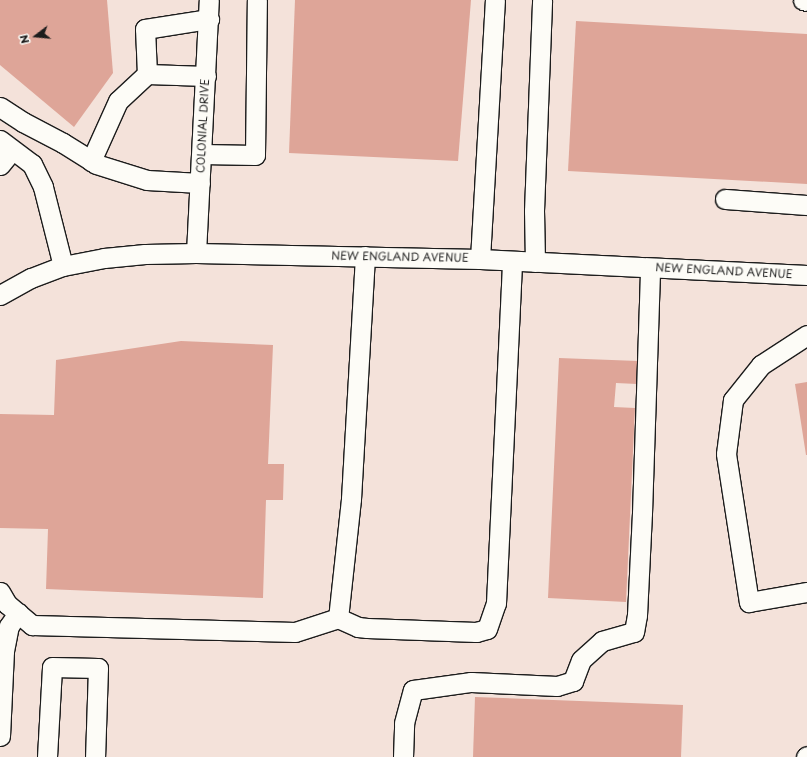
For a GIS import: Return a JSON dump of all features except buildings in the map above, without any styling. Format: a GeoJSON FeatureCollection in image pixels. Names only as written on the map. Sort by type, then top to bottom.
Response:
{"type":"FeatureCollection","features":[{"type":"Feature","properties":{"kind":"street","name":"COLONIAL DRIVE"},"geometry":{"type":"LineString","coordinates":[[196,253],[209,0]]}},
{"type":"Feature","properties":{"kind":"street"},"geometry":{"type":"LineString","coordinates":[[202,154],[255,155],[257,0]]}},
{"type":"Feature","properties":{"kind":"street"},"geometry":{"type":"LineString","coordinates":[[480,259],[495,0]]}},
{"type":"Feature","properties":{"kind":"street"},"geometry":{"type":"LineString","coordinates":[[536,262],[534,211],[542,0]]}},
{"type":"Feature","properties":{"kind":"street"},"geometry":{"type":"LineString","coordinates":[[803,0],[807,1]]}},
{"type":"Feature","properties":{"kind":"street"},"geometry":{"type":"LineString","coordinates":[[147,74],[145,29],[209,19]]}},
{"type":"Feature","properties":{"kind":"street"},"geometry":{"type":"LineString","coordinates":[[91,161],[118,101],[147,74],[206,76]]}},
{"type":"Feature","properties":{"kind":"street"},"geometry":{"type":"LineString","coordinates":[[0,107],[91,161],[147,180],[200,183]]}},
{"type":"Feature","properties":{"kind":"street"},"geometry":{"type":"LineString","coordinates":[[0,166],[6,145],[32,164],[43,187],[63,266]]}},
{"type":"Feature","properties":{"kind":"street"},"geometry":{"type":"LineString","coordinates":[[725,199],[807,205]]}},
{"type":"Feature","properties":{"kind":"street","name":"NEW ENGLAND AVENUE"},"geometry":{"type":"LineString","coordinates":[[0,295],[31,278],[63,266],[104,258],[196,253],[480,259],[807,275]]}},
{"type":"Feature","properties":{"kind":"street"},"geometry":{"type":"LineString","coordinates":[[338,618],[351,500],[365,256]]}},
{"type":"Feature","properties":{"kind":"street"},"geometry":{"type":"LineString","coordinates":[[0,592],[7,604],[32,625],[295,632],[338,618],[358,627],[367,628],[476,632],[487,628],[492,620],[496,603],[512,261]]}},
{"type":"Feature","properties":{"kind":"street"},"geometry":{"type":"LineString","coordinates":[[403,757],[404,723],[413,690],[471,682],[557,686],[573,681],[580,660],[602,641],[634,632],[637,615],[642,513],[650,268]]}},
{"type":"Feature","properties":{"kind":"street"},"geometry":{"type":"LineString","coordinates":[[807,335],[761,365],[733,400],[726,454],[749,602],[807,592]]}},
{"type":"Feature","properties":{"kind":"street"},"geometry":{"type":"LineString","coordinates":[[0,736],[4,651],[10,626],[18,613]]}},
{"type":"Feature","properties":{"kind":"street"},"geometry":{"type":"LineString","coordinates":[[47,757],[52,667],[98,668],[96,757]]}},
{"type":"Feature","properties":{"kind":"shaded area"},"geometry":{"type":"Polygon","coordinates":[[[0,0],[807,0],[807,757],[0,757],[0,0]]]}}]}
